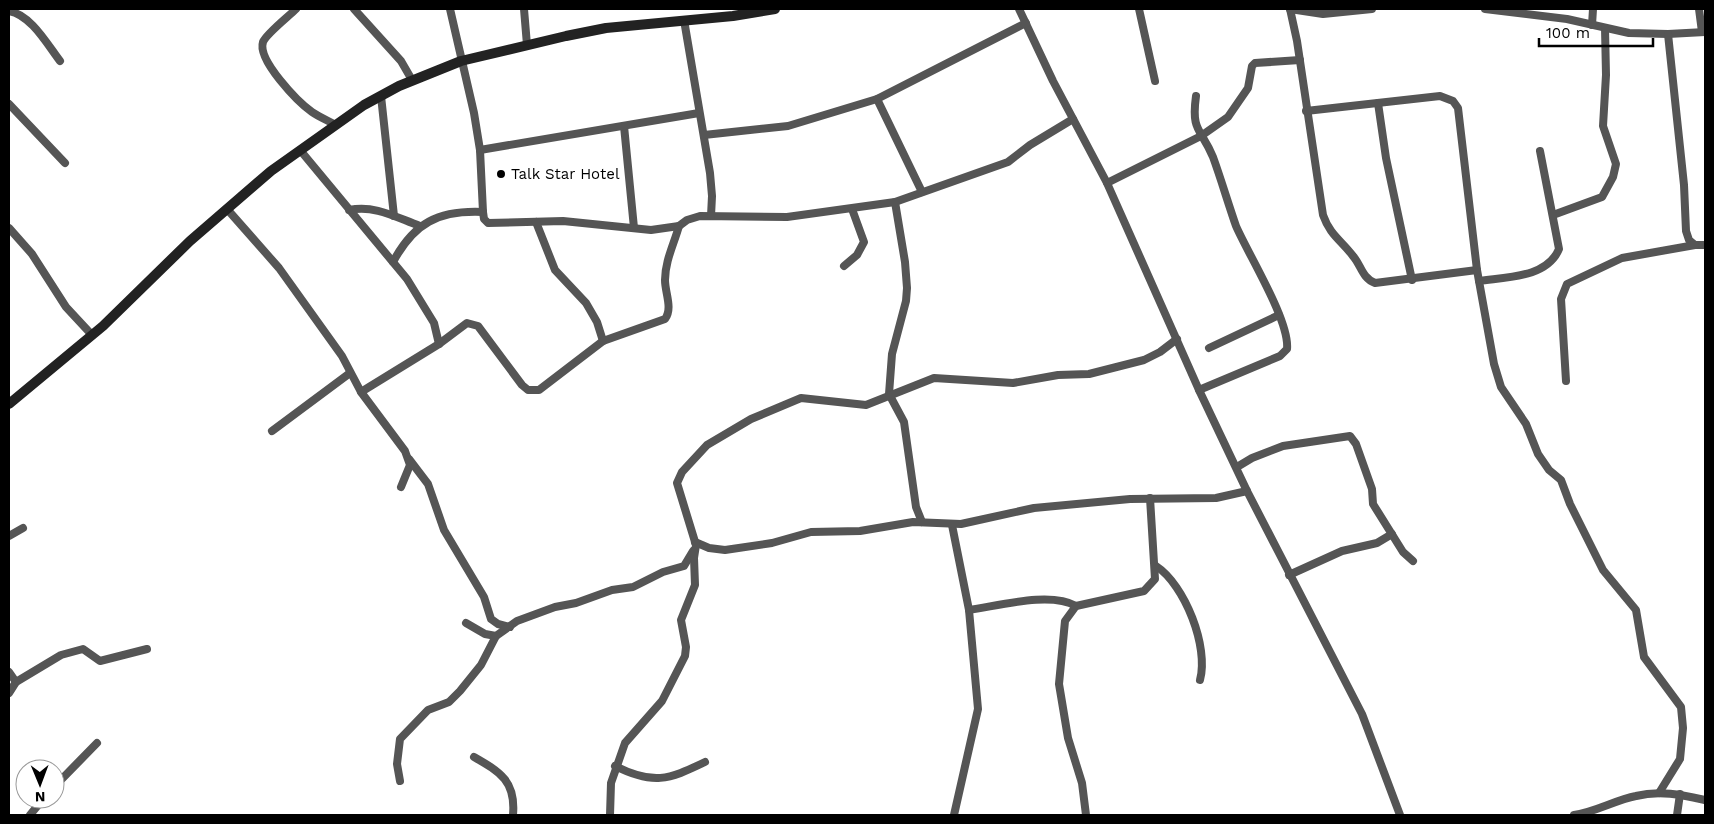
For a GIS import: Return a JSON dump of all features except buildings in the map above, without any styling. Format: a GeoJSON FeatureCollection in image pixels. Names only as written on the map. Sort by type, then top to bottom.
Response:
{"type":"FeatureCollection","features":[{"type":"Feature","properties":{"kind":"street"},"geometry":{"type":"LineString","coordinates":[[296,9],[264,39],[261,49],[289,90],[312,112],[336,125]]}},
{"type":"Feature","properties":{"kind":"street"},"geometry":{"type":"LineString","coordinates":[[354,9],[401,61],[412,80]]}},
{"type":"Feature","properties":{"kind":"street"},"geometry":{"type":"LineString","coordinates":[[450,9],[472,104],[480,150],[483,212],[484,219],[488,223],[564,221],[652,230],[679,226],[687,220],[711,216],[787,217],[895,202],[1008,162],[1030,145],[1073,119]]}},
{"type":"Feature","properties":{"kind":"street"},"geometry":{"type":"LineString","coordinates":[[524,9],[527,45]]}},
{"type":"Feature","properties":{"kind":"street"},"geometry":{"type":"LineString","coordinates":[[9,404],[92,335],[227,209],[300,150],[381,96],[412,80],[461,61],[606,28],[684,20],[733,12],[775,9]]}},
{"type":"Feature","properties":{"kind":"street"},"geometry":{"type":"LineString","coordinates":[[1019,9],[1073,119],[1108,183],[1199,390],[1247,491],[1362,714],[1400,815]]}},
{"type":"Feature","properties":{"kind":"street"},"geometry":{"type":"LineString","coordinates":[[1139,9],[1154,81]]}},
{"type":"Feature","properties":{"kind":"street"},"geometry":{"type":"LineString","coordinates":[[1372,9],[1323,14],[1290,9],[1300,60],[1322,215],[1326,226],[1339,243],[1351,253],[1370,281],[1380,284],[1477,270]]}},
{"type":"Feature","properties":{"kind":"street"},"geometry":{"type":"LineString","coordinates":[[1485,9],[1567,19],[1637,34],[1704,32],[1699,9]]}},
{"type":"Feature","properties":{"kind":"street"},"geometry":{"type":"LineString","coordinates":[[1592,25],[1594,9]]}},
{"type":"Feature","properties":{"kind":"street"},"geometry":{"type":"LineString","coordinates":[[9,11],[16,12],[27,21],[60,61]]}},
{"type":"Feature","properties":{"kind":"street"},"geometry":{"type":"LineString","coordinates":[[684,20],[704,135],[712,196],[711,216]]}},
{"type":"Feature","properties":{"kind":"street"},"geometry":{"type":"LineString","coordinates":[[704,135],[788,126],[877,99],[1026,23]]}},
{"type":"Feature","properties":{"kind":"street"},"geometry":{"type":"LineString","coordinates":[[1552,215],[1602,196],[1613,177],[1616,164],[1603,126],[1606,75],[1605,28]]}},
{"type":"Feature","properties":{"kind":"street"},"geometry":{"type":"LineString","coordinates":[[1668,34],[1684,185],[1686,231],[1689,240],[1695,245]]}},
{"type":"Feature","properties":{"kind":"street"},"geometry":{"type":"LineString","coordinates":[[1108,183],[1201,136],[1230,114],[1248,88],[1252,66],[1255,63],[1300,60]]}},
{"type":"Feature","properties":{"kind":"street"},"geometry":{"type":"LineString","coordinates":[[381,96],[394,216]]}},
{"type":"Feature","properties":{"kind":"street"},"geometry":{"type":"LineString","coordinates":[[1196,96],[1193,116],[1213,158],[1238,229],[1279,315],[1288,343],[1284,353],[1199,390]]}},
{"type":"Feature","properties":{"kind":"street"},"geometry":{"type":"LineString","coordinates":[[1306,111],[1440,96],[1453,101],[1458,108],[1477,270],[1494,364],[1501,387],[1526,424],[1538,454],[1549,470],[1561,480],[1570,504],[1603,570],[1636,610],[1644,657],[1681,707],[1683,728],[1680,759],[1659,793]]}},
{"type":"Feature","properties":{"kind":"street"},"geometry":{"type":"LineString","coordinates":[[877,99],[922,192]]}},
{"type":"Feature","properties":{"kind":"street"},"geometry":{"type":"LineString","coordinates":[[1378,103],[1386,158],[1412,280]]}},
{"type":"Feature","properties":{"kind":"street"},"geometry":{"type":"LineString","coordinates":[[9,104],[65,163]]}},
{"type":"Feature","properties":{"kind":"street"},"geometry":{"type":"LineString","coordinates":[[480,150],[699,113]]}},
{"type":"Feature","properties":{"kind":"street"},"geometry":{"type":"LineString","coordinates":[[624,126],[634,228]]}},
{"type":"Feature","properties":{"kind":"street"},"geometry":{"type":"LineString","coordinates":[[300,150],[407,279],[434,323],[439,344]]}},
{"type":"Feature","properties":{"kind":"street"},"geometry":{"type":"LineString","coordinates":[[1479,281],[1535,272],[1549,264],[1559,249],[1540,151]]}},
{"type":"Feature","properties":{"kind":"street"},"geometry":{"type":"LineString","coordinates":[[895,202],[905,262],[906,288],[904,308],[892,354],[889,394],[904,422],[916,507],[922,522]]}},
{"type":"Feature","properties":{"kind":"street"},"geometry":{"type":"LineString","coordinates":[[349,210],[363,208],[380,209],[420,226]]}},
{"type":"Feature","properties":{"kind":"street"},"geometry":{"type":"LineString","coordinates":[[844,266],[858,256],[864,242],[852,208]]}},
{"type":"Feature","properties":{"kind":"street"},"geometry":{"type":"LineString","coordinates":[[227,209],[279,268],[342,356],[361,392],[428,484],[444,530],[484,597],[491,619],[498,624],[510,627]]}},
{"type":"Feature","properties":{"kind":"street"},"geometry":{"type":"LineString","coordinates":[[393,262],[402,245],[420,226],[459,212],[483,212]]}},
{"type":"Feature","properties":{"kind":"street"},"geometry":{"type":"LineString","coordinates":[[536,222],[555,270],[586,303],[597,322],[603,341]]}},
{"type":"Feature","properties":{"kind":"street"},"geometry":{"type":"LineString","coordinates":[[361,392],[439,344],[467,323],[478,326],[522,385],[534,391],[539,390],[603,341],[658,322],[668,315],[665,267],[679,226]]}},
{"type":"Feature","properties":{"kind":"street"},"geometry":{"type":"LineString","coordinates":[[9,228],[12,237],[32,254],[66,307],[92,335]]}},
{"type":"Feature","properties":{"kind":"street"},"geometry":{"type":"LineString","coordinates":[[1566,381],[1561,299],[1567,284],[1622,258],[1695,245],[1705,245]]}},
{"type":"Feature","properties":{"kind":"street"},"geometry":{"type":"LineString","coordinates":[[1209,348],[1279,315]]}},
{"type":"Feature","properties":{"kind":"street"},"geometry":{"type":"LineString","coordinates":[[610,815],[611,783],[615,766],[630,734],[662,701],[684,656],[686,647],[681,620],[695,586],[694,558],[696,544],[677,484],[682,472],[707,445],[751,419],[801,398],[866,405],[876,402],[889,394],[934,378],[1014,384],[1058,375],[1089,374],[1144,360],[1160,352],[1176,339]]}},
{"type":"Feature","properties":{"kind":"street"},"geometry":{"type":"LineString","coordinates":[[272,431],[350,373]]}},
{"type":"Feature","properties":{"kind":"street"},"geometry":{"type":"LineString","coordinates":[[1237,467],[1252,458],[1283,446],[1350,436],[1356,444],[1369,481],[1373,504],[1413,562]]}},
{"type":"Feature","properties":{"kind":"street"},"geometry":{"type":"LineString","coordinates":[[401,487],[409,470],[409,459]]}},
{"type":"Feature","properties":{"kind":"street"},"geometry":{"type":"LineString","coordinates":[[696,544],[725,550],[772,543],[811,532],[860,531],[922,522],[952,525],[1034,508],[1150,498],[1216,498],[1247,491]]}},
{"type":"Feature","properties":{"kind":"street"},"geometry":{"type":"LineString","coordinates":[[969,610],[1013,602],[1059,600],[1076,606],[1144,591],[1155,579],[1156,566],[1150,498]]}},
{"type":"Feature","properties":{"kind":"street"},"geometry":{"type":"LineString","coordinates":[[952,525],[969,610],[978,709],[954,815]]}},
{"type":"Feature","properties":{"kind":"street"},"geometry":{"type":"LineString","coordinates":[[9,536],[22,528]]}},
{"type":"Feature","properties":{"kind":"street"},"geometry":{"type":"LineString","coordinates":[[1289,575],[1342,551],[1377,543],[1392,534]]}},
{"type":"Feature","properties":{"kind":"street"},"geometry":{"type":"LineString","coordinates":[[400,781],[397,764],[400,739],[428,710],[449,702],[460,691],[481,665],[496,636],[517,621],[555,606],[576,603],[600,593],[633,587],[664,572],[684,566],[696,544]]}},
{"type":"Feature","properties":{"kind":"street"},"geometry":{"type":"LineString","coordinates":[[1156,566],[1164,571],[1180,595],[1199,638],[1203,659],[1200,680]]}},
{"type":"Feature","properties":{"kind":"street"},"geometry":{"type":"LineString","coordinates":[[1076,606],[1065,621],[1059,684],[1068,738],[1082,783],[1086,815]]}},
{"type":"Feature","properties":{"kind":"street"},"geometry":{"type":"LineString","coordinates":[[466,623],[485,634],[496,636]]}},
{"type":"Feature","properties":{"kind":"street"},"geometry":{"type":"LineString","coordinates":[[9,693],[16,682],[61,655],[79,649],[83,649],[97,660],[104,661],[147,649]]}},
{"type":"Feature","properties":{"kind":"street"},"geometry":{"type":"LineString","coordinates":[[9,672],[16,682]]}},
{"type":"Feature","properties":{"kind":"street"},"geometry":{"type":"LineString","coordinates":[[65,776],[96,743]]}},
{"type":"Feature","properties":{"kind":"street"},"geometry":{"type":"LineString","coordinates":[[474,757],[505,777],[512,800],[513,815]]}},
{"type":"Feature","properties":{"kind":"street"},"geometry":{"type":"LineString","coordinates":[[615,766],[641,778],[659,779],[705,762]]}},
{"type":"Feature","properties":{"kind":"street"},"geometry":{"type":"LineString","coordinates":[[1574,815],[1636,796],[1659,793],[1680,794],[1705,800]]}},
{"type":"Feature","properties":{"kind":"street"},"geometry":{"type":"LineString","coordinates":[[1677,815],[1680,794]]}},
{"type":"Feature","properties":{"kind":"place","name":"Talk Star Hotel"},"geometry":{"type":"Point","coordinates":[501,174]}}]}
